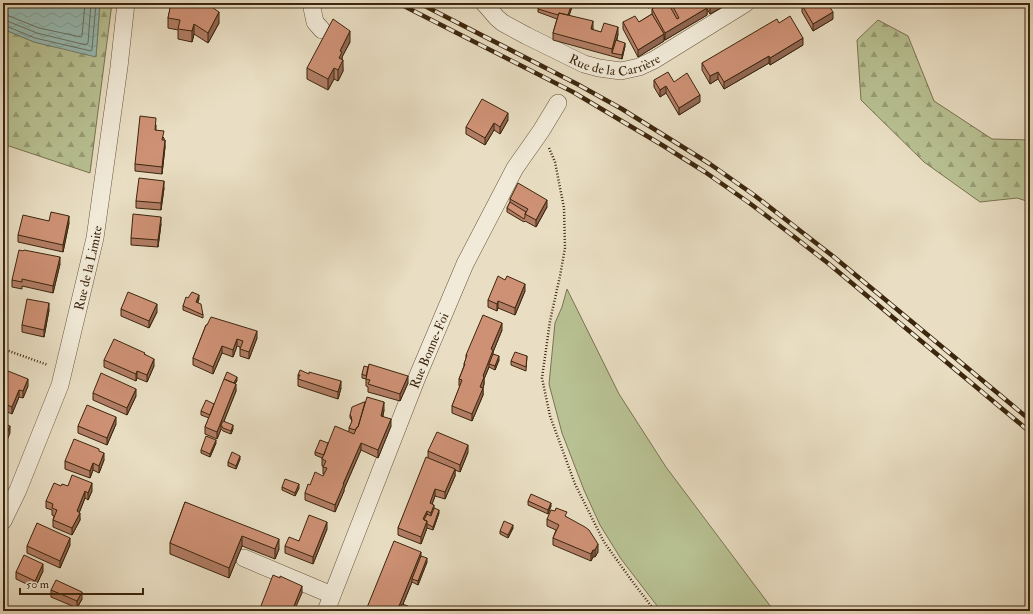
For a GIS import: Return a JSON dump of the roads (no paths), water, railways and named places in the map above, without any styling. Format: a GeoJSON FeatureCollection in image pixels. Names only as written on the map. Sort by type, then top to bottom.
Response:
{"type":"FeatureCollection","features":[{"type":"Feature","properties":{"kind":"street","name":"Rue de la Limite"},"geometry":{"type":"LineString","coordinates":[[3,521],[18,490],[60,385],[64,371],[95,238],[120,67],[126,3]]}},
{"type":"Feature","properties":{"kind":"street"},"geometry":{"type":"LineString","coordinates":[[311,3],[315,22],[322,30]]}},
{"type":"Feature","properties":{"kind":"street","name":"Rue de la Carrière"},"geometry":{"type":"LineString","coordinates":[[484,3],[497,18],[540,43],[584,64],[621,71],[639,67],[654,60],[746,3]]}},
{"type":"Feature","properties":{"kind":"street","name":"Rue Bonne-Foi"},"geometry":{"type":"LineString","coordinates":[[326,611],[416,380],[465,264],[515,168],[541,131],[558,103]]}},
{"type":"Feature","properties":{"kind":"street"},"geometry":{"type":"LineString","coordinates":[[244,558],[332,595]]}},
{"type":"Feature","properties":{"kind":"water"},"geometry":{"type":"Polygon","coordinates":[[[3,3],[100,3],[96,57],[34,42],[3,29],[3,3]]]}},
{"type":"Feature","properties":{"kind":"railway"},"geometry":{"type":"LineString","coordinates":[[398,3],[573,92],[705,172],[748,202],[829,264],[1030,432]]}},
{"type":"Feature","properties":{"kind":"railway"},"geometry":{"type":"LineString","coordinates":[[419,3],[577,84],[622,109],[710,164],[754,195],[834,257],[1030,420]]}}]}
